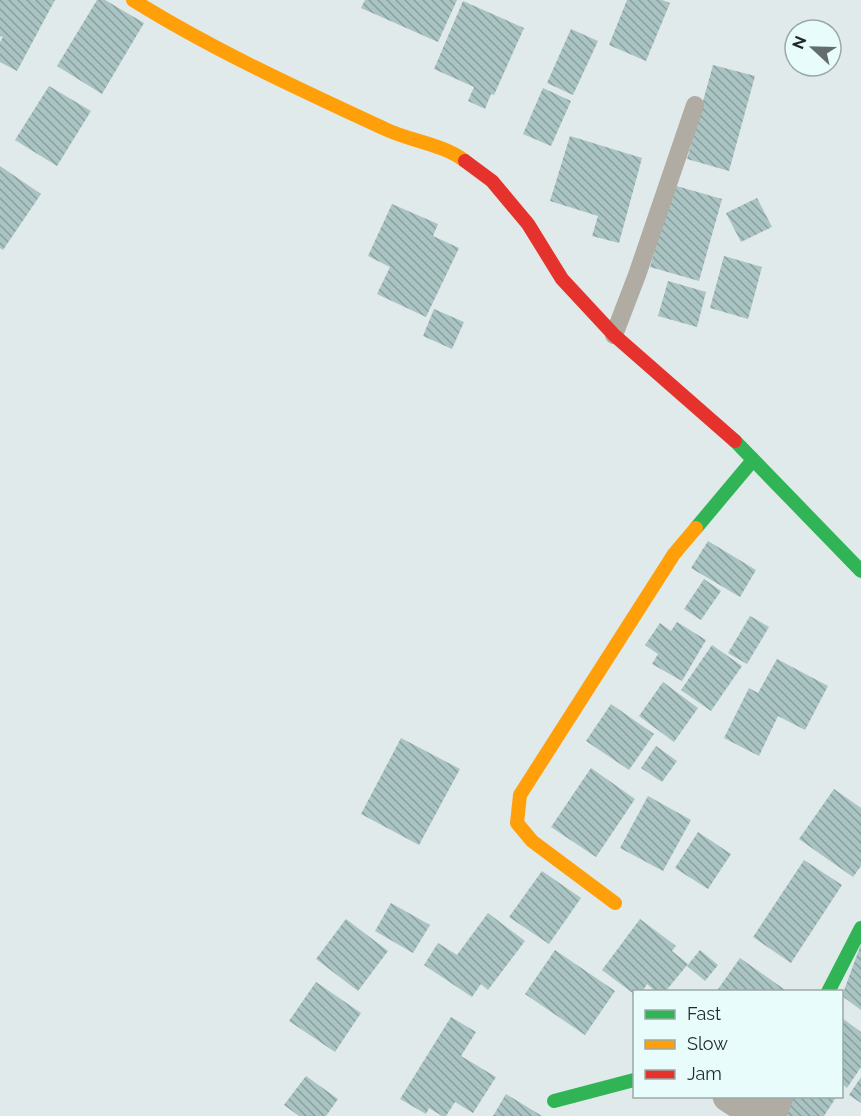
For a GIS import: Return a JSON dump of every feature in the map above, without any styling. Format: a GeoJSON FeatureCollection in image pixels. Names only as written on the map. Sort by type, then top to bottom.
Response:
{"type":"FeatureCollection","features":[{"type":"Feature","properties":{"kind":"street"},"geometry":{"type":"LineString","coordinates":[[134,0],[170,23],[302,90],[395,134],[456,154],[492,180],[528,224],[562,279],[614,335],[722,428],[861,571]]}},
{"type":"Feature","properties":{"kind":"street"},"geometry":{"type":"LineString","coordinates":[[615,903],[532,841],[518,823],[520,795],[674,554],[753,460]]}},
{"type":"Feature","properties":{"kind":"street"},"geometry":{"type":"LineString","coordinates":[[829,990],[861,928]]}},
{"type":"Feature","properties":{"kind":"street"},"geometry":{"type":"LineString","coordinates":[[554,1101],[633,1080]]}},
{"type":"Feature","properties":{"kind":"street"},"geometry":{"type":"LineString","coordinates":[[732,1098],[759,1116]]}},
{"type":"Feature","properties":{"kind":"street"},"geometry":{"type":"LineString","coordinates":[[769,1116],[776,1098]]}},
{"type":"Feature","properties":{"kind":"lane"},"geometry":{"type":"LineString","coordinates":[[614,335],[695,105]]}},
{"type":"Feature","properties":{"kind":"building"},"geometry":{"type":"Polygon","coordinates":[[[0,0],[55,0],[17,71],[0,62],[0,42],[3,37],[0,36],[0,0]]]}},
{"type":"Feature","properties":{"kind":"building"},"geometry":{"type":"Polygon","coordinates":[[[97,0],[105,0],[144,23],[102,94],[57,66],[97,0]]]}},
{"type":"Feature","properties":{"kind":"building"},"geometry":{"type":"Polygon","coordinates":[[[365,0],[457,0],[438,42],[361,8],[365,0]]]}},
{"type":"Feature","properties":{"kind":"building"},"geometry":{"type":"Polygon","coordinates":[[[627,0],[662,0],[670,3],[646,61],[609,45],[627,0]]]}},
{"type":"Feature","properties":{"kind":"building"},"geometry":{"type":"Polygon","coordinates":[[[463,1],[524,28],[494,95],[491,94],[485,109],[468,101],[474,87],[434,69],[463,1]]]}},
{"type":"Feature","properties":{"kind":"building"},"geometry":{"type":"Polygon","coordinates":[[[571,29],[598,41],[573,95],[547,83],[571,29]]]}},
{"type":"Feature","properties":{"kind":"building"},"geometry":{"type":"Polygon","coordinates":[[[713,65],[755,76],[729,171],[687,159],[713,65]]]}},
{"type":"Feature","properties":{"kind":"building"},"geometry":{"type":"Polygon","coordinates":[[[49,86],[91,111],[57,166],[15,140],[49,86]]]}},
{"type":"Feature","properties":{"kind":"building"},"geometry":{"type":"Polygon","coordinates":[[[543,88],[571,101],[551,146],[523,134],[543,88]]]}},
{"type":"Feature","properties":{"kind":"building"},"geometry":{"type":"Polygon","coordinates":[[[570,136],[642,158],[619,243],[592,236],[598,216],[550,201],[570,136]]]}},
{"type":"Feature","properties":{"kind":"building"},"geometry":{"type":"Polygon","coordinates":[[[0,166],[41,194],[3,250],[0,248],[0,166]]]}},
{"type":"Feature","properties":{"kind":"building"},"geometry":{"type":"Polygon","coordinates":[[[673,185],[722,199],[699,281],[650,267],[673,185]]]}},
{"type":"Feature","properties":{"kind":"building"},"geometry":{"type":"Polygon","coordinates":[[[757,198],[772,227],[741,242],[726,213],[757,198]]]}},
{"type":"Feature","properties":{"kind":"building"},"geometry":{"type":"Polygon","coordinates":[[[392,204],[438,224],[433,236],[459,248],[426,317],[377,294],[390,267],[368,256],[392,204]]]}},
{"type":"Feature","properties":{"kind":"building"},"geometry":{"type":"Polygon","coordinates":[[[724,256],[762,267],[748,319],[710,308],[724,256]]]}},
{"type":"Feature","properties":{"kind":"building"},"geometry":{"type":"Polygon","coordinates":[[[668,281],[706,292],[697,327],[658,316],[668,281]]]}},
{"type":"Feature","properties":{"kind":"building"},"geometry":{"type":"Polygon","coordinates":[[[434,309],[464,322],[452,349],[423,336],[434,309]]]}},
{"type":"Feature","properties":{"kind":"building"},"geometry":{"type":"Polygon","coordinates":[[[708,541],[756,570],[740,597],[691,568],[708,541]]]}},
{"type":"Feature","properties":{"kind":"building"},"geometry":{"type":"Polygon","coordinates":[[[704,579],[721,591],[701,620],[684,609],[704,579]]]}},
{"type":"Feature","properties":{"kind":"building"},"geometry":{"type":"Polygon","coordinates":[[[750,616],[769,627],[747,664],[728,653],[750,616]]]}},
{"type":"Feature","properties":{"kind":"building"},"geometry":{"type":"Polygon","coordinates":[[[677,622],[706,640],[682,681],[652,664],[658,654],[645,645],[660,623],[671,631],[677,622]]]}},
{"type":"Feature","properties":{"kind":"building"},"geometry":{"type":"Polygon","coordinates":[[[712,645],[742,666],[711,711],[681,690],[712,645]]]}},
{"type":"Feature","properties":{"kind":"building"},"geometry":{"type":"Polygon","coordinates":[[[777,659],[828,686],[805,730],[778,716],[759,756],[724,738],[749,688],[758,693],[777,659]]]}},
{"type":"Feature","properties":{"kind":"building"},"geometry":{"type":"Polygon","coordinates":[[[663,682],[698,708],[674,742],[639,716],[663,682]]]}},
{"type":"Feature","properties":{"kind":"building"},"geometry":{"type":"Polygon","coordinates":[[[611,704],[654,734],[629,770],[586,741],[611,704]]]}},
{"type":"Feature","properties":{"kind":"building"},"geometry":{"type":"Polygon","coordinates":[[[401,738],[460,769],[419,845],[361,814],[401,738]]]}},
{"type":"Feature","properties":{"kind":"building"},"geometry":{"type":"Polygon","coordinates":[[[656,746],[677,761],[662,782],[641,768],[656,746]]]}},
{"type":"Feature","properties":{"kind":"building"},"geometry":{"type":"Polygon","coordinates":[[[591,768],[635,799],[596,857],[551,827],[591,768]]]}},
{"type":"Feature","properties":{"kind":"building"},"geometry":{"type":"Polygon","coordinates":[[[834,789],[861,808],[861,866],[853,877],[799,839],[834,789]]]}},
{"type":"Feature","properties":{"kind":"building"},"geometry":{"type":"Polygon","coordinates":[[[648,796],[691,820],[663,871],[620,848],[648,796]]]}},
{"type":"Feature","properties":{"kind":"building"},"geometry":{"type":"Polygon","coordinates":[[[698,832],[731,854],[708,889],[675,868],[698,832]]]}},
{"type":"Feature","properties":{"kind":"building"},"geometry":{"type":"Polygon","coordinates":[[[804,860],[842,885],[791,963],[753,937],[804,860]]]}},
{"type":"Feature","properties":{"kind":"building"},"geometry":{"type":"Polygon","coordinates":[[[542,871],[581,898],[549,944],[509,917],[542,871]]]}},
{"type":"Feature","properties":{"kind":"building"},"geometry":{"type":"Polygon","coordinates":[[[391,903],[430,925],[413,953],[375,931],[391,903]]]}},
{"type":"Feature","properties":{"kind":"building"},"geometry":{"type":"Polygon","coordinates":[[[488,913],[525,941],[488,990],[481,984],[472,997],[424,965],[438,943],[457,955],[488,913]]]}},
{"type":"Feature","properties":{"kind":"building"},"geometry":{"type":"Polygon","coordinates":[[[346,919],[388,951],[358,991],[316,959],[346,919]]]}},
{"type":"Feature","properties":{"kind":"building"},"geometry":{"type":"Polygon","coordinates":[[[640,919],[676,946],[672,951],[688,964],[667,990],[654,990],[647,984],[643,990],[633,990],[633,993],[602,970],[640,919]]]}},
{"type":"Feature","properties":{"kind":"building"},"geometry":{"type":"Polygon","coordinates":[[[861,944],[861,1010],[843,997],[861,944]]]}},
{"type":"Feature","properties":{"kind":"building"},"geometry":{"type":"Polygon","coordinates":[[[555,950],[615,991],[585,1035],[525,994],[555,950]]]}},
{"type":"Feature","properties":{"kind":"building"},"geometry":{"type":"Polygon","coordinates":[[[700,950],[718,965],[705,981],[687,966],[700,950]]]}},
{"type":"Feature","properties":{"kind":"building"},"geometry":{"type":"Polygon","coordinates":[[[740,958],[785,990],[717,990],[740,958]]]}},
{"type":"Feature","properties":{"kind":"building"},"geometry":{"type":"Polygon","coordinates":[[[316,982],[361,1013],[335,1052],[289,1021],[316,982]]]}},
{"type":"Feature","properties":{"kind":"building"},"geometry":{"type":"Polygon","coordinates":[[[451,1017],[476,1032],[461,1056],[496,1077],[473,1113],[455,1102],[446,1116],[429,1108],[426,1114],[400,1099],[451,1017]]]}},
{"type":"Feature","properties":{"kind":"building"},"geometry":{"type":"Polygon","coordinates":[[[843,1019],[861,1032],[861,1067],[847,1088],[843,1085],[843,1019]]]}},
{"type":"Feature","properties":{"kind":"building"},"geometry":{"type":"Polygon","coordinates":[[[306,1076],[338,1099],[326,1116],[299,1116],[284,1105],[306,1076]]]}},
{"type":"Feature","properties":{"kind":"building"},"geometry":{"type":"Polygon","coordinates":[[[861,1077],[861,1103],[849,1095],[861,1077]]]}},
{"type":"Feature","properties":{"kind":"building"},"geometry":{"type":"Polygon","coordinates":[[[506,1094],[542,1116],[493,1116],[506,1094]]]}},
{"type":"Feature","properties":{"kind":"building"},"geometry":{"type":"Polygon","coordinates":[[[789,1098],[835,1099],[824,1116],[786,1116],[789,1098]]]}},
{"type":"Feature","properties":{"kind":"traffic: fast"},"geometry":{"type":"LineString","coordinates":[[735,441],[861,571]]}},
{"type":"Feature","properties":{"kind":"traffic: fast"},"geometry":{"type":"LineString","coordinates":[[696,528],[753,460]]}},
{"type":"Feature","properties":{"kind":"traffic: fast"},"geometry":{"type":"LineString","coordinates":[[829,990],[861,928]]}},
{"type":"Feature","properties":{"kind":"traffic: fast"},"geometry":{"type":"LineString","coordinates":[[554,1101],[633,1080]]}},
{"type":"Feature","properties":{"kind":"traffic: slow"},"geometry":{"type":"LineString","coordinates":[[133,0],[194,36],[289,84],[385,129],[437,147],[465,161]]}},
{"type":"Feature","properties":{"kind":"traffic: slow"},"geometry":{"type":"LineString","coordinates":[[615,903],[532,841],[517,823],[520,795],[674,554],[696,528]]}},
{"type":"Feature","properties":{"kind":"traffic: jam"},"geometry":{"type":"LineString","coordinates":[[465,161],[492,181],[528,224],[562,279],[614,335],[735,441]]}}]}
